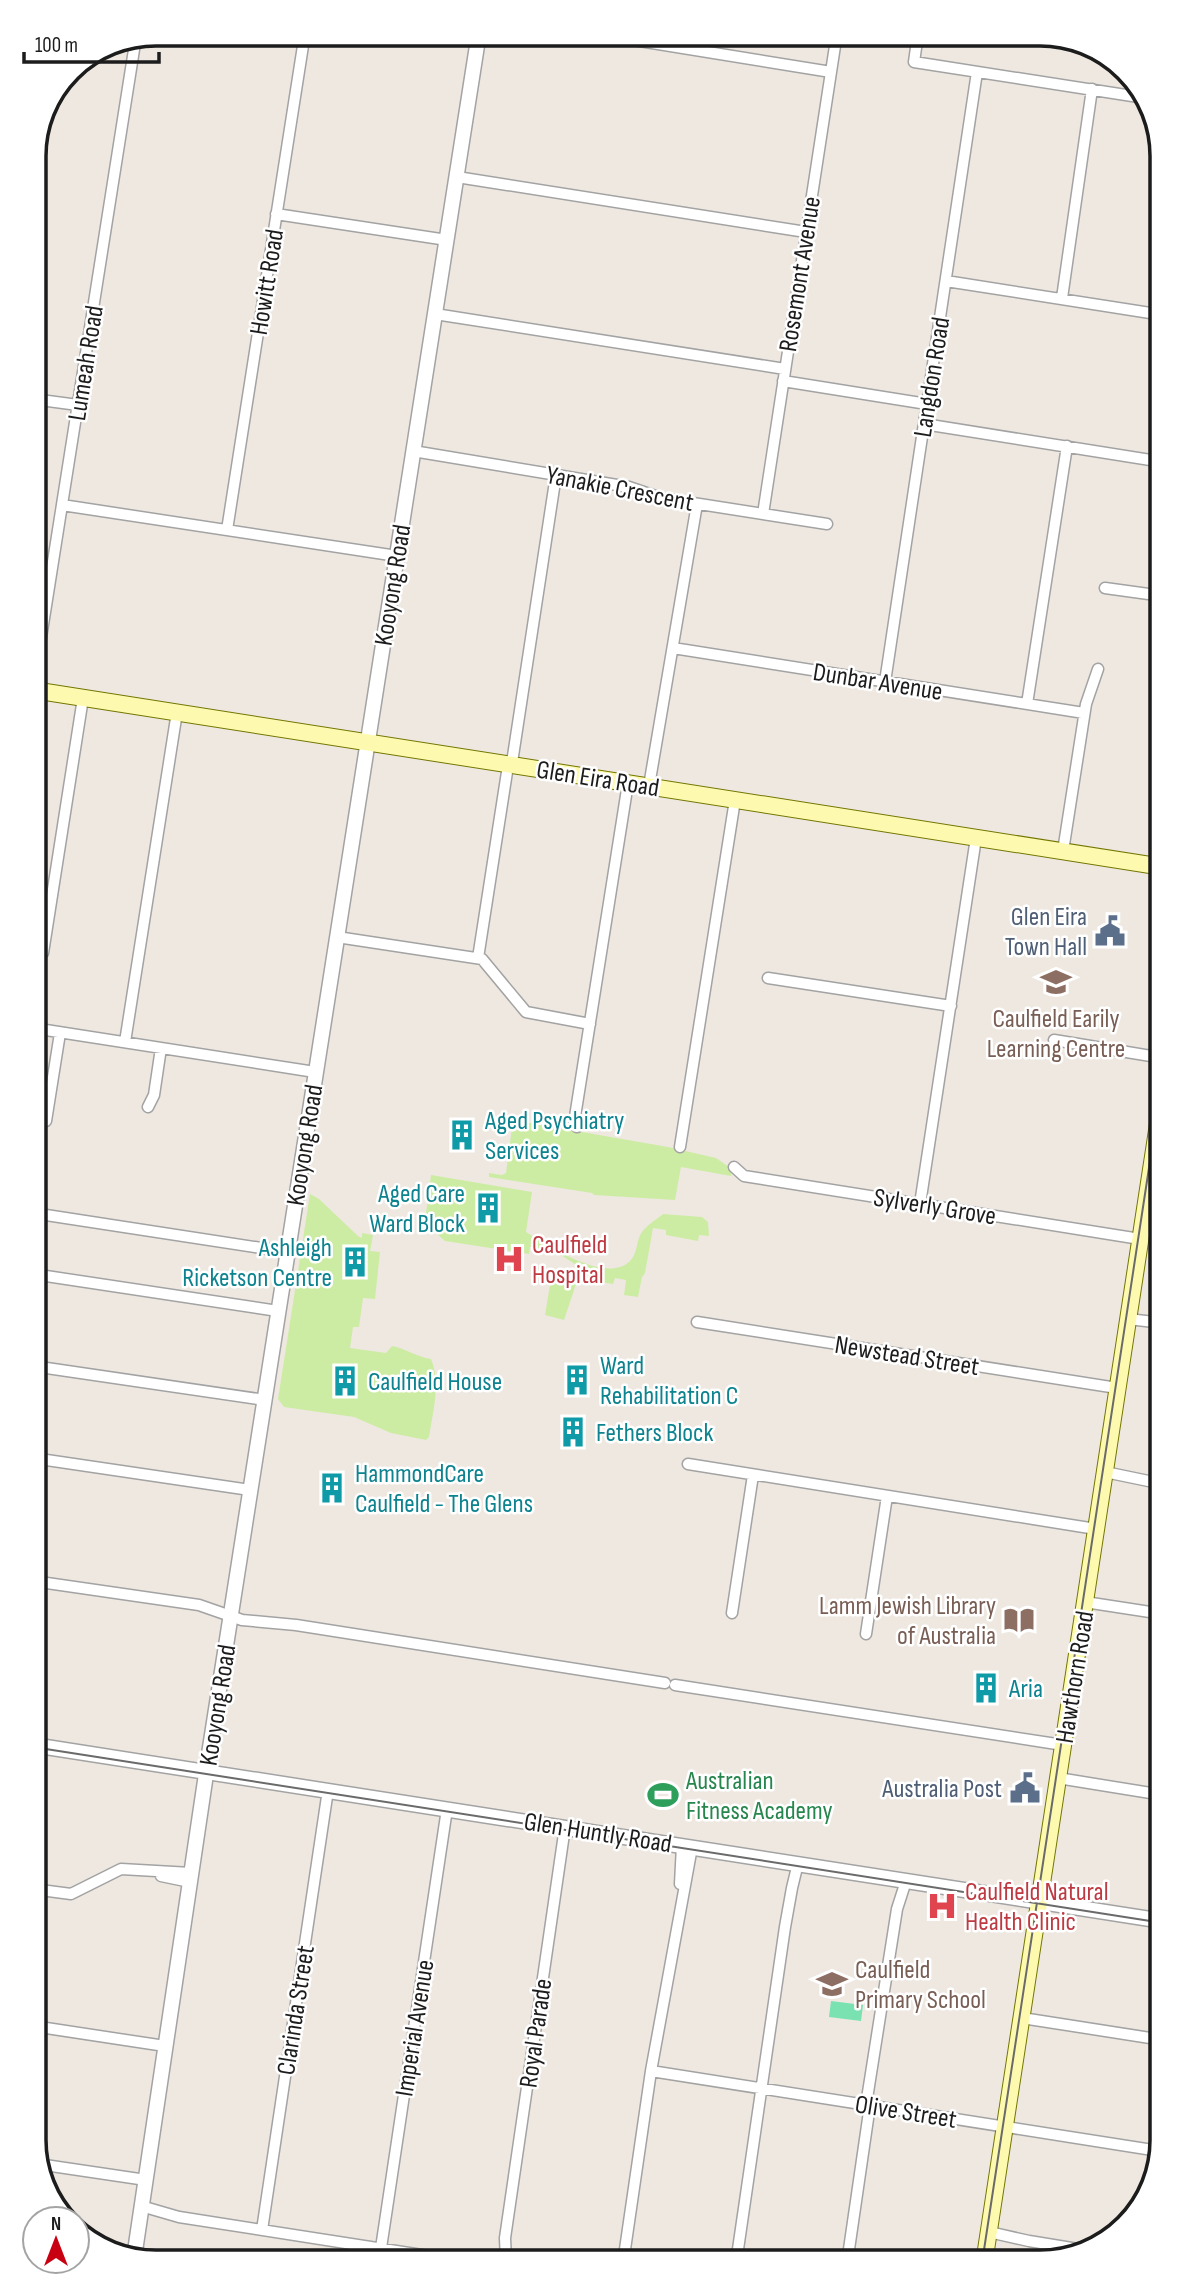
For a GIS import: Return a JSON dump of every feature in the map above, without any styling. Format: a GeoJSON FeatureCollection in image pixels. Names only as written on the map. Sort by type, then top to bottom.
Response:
{"type":"FeatureCollection","features":[{"type":"Feature","properties":{"kind":"main road","name":"Glen Eira Road"},"geometry":{"type":"LineString","coordinates":[[46,691],[1150,865]]}},
{"type":"Feature","properties":{"kind":"main road","name":"Hawthorn Road"},"geometry":{"type":"LineString","coordinates":[[986,2250],[1150,1175]]}},
{"type":"Feature","properties":{"kind":"street","name":"Howitt Road"},"geometry":{"type":"LineString","coordinates":[[227,530],[303,45]]}},
{"type":"Feature","properties":{"kind":"street","name":"Kooyong Road"},"geometry":{"type":"LineString","coordinates":[[135,2248],[206,1771],[477,45]]}},
{"type":"Feature","properties":{"kind":"street"},"geometry":{"type":"LineString","coordinates":[[668,46],[831,72]]}},
{"type":"Feature","properties":{"kind":"street","name":"Rosemont Avenue"},"geometry":{"type":"LineString","coordinates":[[762,514],[834,46]]}},
{"type":"Feature","properties":{"kind":"street"},"geometry":{"type":"LineString","coordinates":[[916,46],[914,62],[1133,96]]}},
{"type":"Feature","properties":{"kind":"street","name":"Lumeah Road"},"geometry":{"type":"LineString","coordinates":[[46,608],[134,48]]}},
{"type":"Feature","properties":{"kind":"street","name":"Langdon Road"},"geometry":{"type":"LineString","coordinates":[[885,682],[977,72]]}},
{"type":"Feature","properties":{"kind":"street"},"geometry":{"type":"LineString","coordinates":[[1062,298],[1092,89]]}},
{"type":"Feature","properties":{"kind":"street"},"geometry":{"type":"LineString","coordinates":[[457,177],[806,232]]}},
{"type":"Feature","properties":{"kind":"street"},"geometry":{"type":"LineString","coordinates":[[276,214],[447,240]]}},
{"type":"Feature","properties":{"kind":"street"},"geometry":{"type":"LineString","coordinates":[[946,281],[1150,314]]}},
{"type":"Feature","properties":{"kind":"street"},"geometry":{"type":"LineString","coordinates":[[435,314],[785,369]]}},
{"type":"Feature","properties":{"kind":"street"},"geometry":{"type":"LineString","coordinates":[[783,381],[927,404]]}},
{"type":"Feature","properties":{"kind":"street"},"geometry":{"type":"LineString","coordinates":[[46,400],[78,405]]}},
{"type":"Feature","properties":{"kind":"street"},"geometry":{"type":"LineString","coordinates":[[924,424],[1150,460]]}},
{"type":"Feature","properties":{"kind":"street"},"geometry":{"type":"LineString","coordinates":[[1027,704],[1067,446]]}},
{"type":"Feature","properties":{"kind":"street","name":"Yanakie Crescent"},"geometry":{"type":"LineString","coordinates":[[414,451],[629,487],[661,498],[827,524]]}},
{"type":"Feature","properties":{"kind":"street"},"geometry":{"type":"LineString","coordinates":[[478,958],[556,475]]}},
{"type":"Feature","properties":{"kind":"street"},"geometry":{"type":"LineString","coordinates":[[649,786],[697,504]]}},
{"type":"Feature","properties":{"kind":"street"},"geometry":{"type":"LineString","coordinates":[[62,505],[397,556]]}},
{"type":"Feature","properties":{"kind":"street"},"geometry":{"type":"LineString","coordinates":[[1105,588],[1150,594]]}},
{"type":"Feature","properties":{"kind":"street","name":"Dunbar Avenue"},"geometry":{"type":"LineString","coordinates":[[673,648],[1084,713]]}},
{"type":"Feature","properties":{"kind":"street"},"geometry":{"type":"LineString","coordinates":[[1063,851],[1084,713],[1098,669]]}},
{"type":"Feature","properties":{"kind":"street"},"geometry":{"type":"LineString","coordinates":[[46,936],[83,698]]}},
{"type":"Feature","properties":{"kind":"street"},"geometry":{"type":"LineString","coordinates":[[125,1042],[177,712]]}},
{"type":"Feature","properties":{"kind":"street"},"geometry":{"type":"LineString","coordinates":[[577,1127],[574,1123],[628,783]]}},
{"type":"Feature","properties":{"kind":"street"},"geometry":{"type":"LineString","coordinates":[[680,1147],[736,800]]}},
{"type":"Feature","properties":{"kind":"street"},"geometry":{"type":"LineString","coordinates":[[920,1204],[976,838]]}},
{"type":"Feature","properties":{"kind":"street"},"geometry":{"type":"LineString","coordinates":[[337,937],[478,958],[491,967],[526,1012],[590,1024]]}},
{"type":"Feature","properties":{"kind":"street"},"geometry":{"type":"LineString","coordinates":[[768,978],[951,1006]]}},
{"type":"Feature","properties":{"kind":"street"},"geometry":{"type":"LineString","coordinates":[[46,1030],[316,1072]]}},
{"type":"Feature","properties":{"kind":"street"},"geometry":{"type":"LineString","coordinates":[[46,1121],[60,1032]]}},
{"type":"Feature","properties":{"kind":"street"},"geometry":{"type":"LineString","coordinates":[[1054,1040],[1150,1056]]}},
{"type":"Feature","properties":{"kind":"street"},"geometry":{"type":"LineString","coordinates":[[148,1107],[154,1095],[161,1048]]}},
{"type":"Feature","properties":{"kind":"street","name":"Sylverly Grove"},"geometry":{"type":"LineString","coordinates":[[734,1167],[744,1176],[1140,1239]]}},
{"type":"Feature","properties":{"kind":"street"},"geometry":{"type":"LineString","coordinates":[[45,1215],[287,1252]]}},
{"type":"Feature","properties":{"kind":"street"},"geometry":{"type":"LineString","coordinates":[[45,1276],[278,1311]]}},
{"type":"Feature","properties":{"kind":"street"},"geometry":{"type":"LineString","coordinates":[[1128,1317],[1150,1320]]}},
{"type":"Feature","properties":{"kind":"street","name":"Newstead Street"},"geometry":{"type":"LineString","coordinates":[[697,1322],[1117,1388]]}},
{"type":"Feature","properties":{"kind":"street"},"geometry":{"type":"LineString","coordinates":[[45,1368],[265,1400]]}},
{"type":"Feature","properties":{"kind":"street"},"geometry":{"type":"LineString","coordinates":[[45,1460],[250,1490]]}},
{"type":"Feature","properties":{"kind":"street"},"geometry":{"type":"LineString","coordinates":[[688,1464],[1096,1529]]}},
{"type":"Feature","properties":{"kind":"street"},"geometry":{"type":"LineString","coordinates":[[732,1613],[753,1475]]}},
{"type":"Feature","properties":{"kind":"street"},"geometry":{"type":"LineString","coordinates":[[1104,1476],[1150,1482]]}},
{"type":"Feature","properties":{"kind":"street"},"geometry":{"type":"LineString","coordinates":[[866,1634],[887,1496]]}},
{"type":"Feature","properties":{"kind":"street"},"geometry":{"type":"LineString","coordinates":[[45,1583],[213,1605],[231,1613],[268,1621],[1063,1745]]}},
{"type":"Feature","properties":{"kind":"street"},"geometry":{"type":"LineString","coordinates":[[1085,1602],[1150,1612]]}},
{"type":"Feature","properties":{"kind":"street","name":"Glen Huntly Road"},"geometry":{"type":"LineString","coordinates":[[45,1747],[1150,1919]]}},
{"type":"Feature","properties":{"kind":"street"},"geometry":{"type":"LineString","coordinates":[[1058,1778],[1150,1793]]}},
{"type":"Feature","properties":{"kind":"street","name":"Clarinda Street"},"geometry":{"type":"LineString","coordinates":[[262,2230],[328,1790]]}},
{"type":"Feature","properties":{"kind":"street","name":"Imperial Avenue"},"geometry":{"type":"LineString","coordinates":[[381,2248],[447,1809]]}},
{"type":"Feature","properties":{"kind":"street","name":"Royal Parade"},"geometry":{"type":"LineString","coordinates":[[502,2250],[565,1827]]}},
{"type":"Feature","properties":{"kind":"street"},"geometry":{"type":"LineString","coordinates":[[624,2250],[680,1904],[679,1871],[687,1846]]}},
{"type":"Feature","properties":{"kind":"street"},"geometry":{"type":"LineString","coordinates":[[738,2250],[795,1863]]}},
{"type":"Feature","properties":{"kind":"street"},"geometry":{"type":"LineString","coordinates":[[45,1891],[71,1894],[116,1870],[190,1878]]}},
{"type":"Feature","properties":{"kind":"street"},"geometry":{"type":"LineString","coordinates":[[849,2250],[902,1880]]}},
{"type":"Feature","properties":{"kind":"street"},"geometry":{"type":"LineString","coordinates":[[1021,2018],[1150,2038]]}},
{"type":"Feature","properties":{"kind":"street"},"geometry":{"type":"LineString","coordinates":[[45,2028],[165,2046]]}},
{"type":"Feature","properties":{"kind":"street","name":"Olive Street"},"geometry":{"type":"LineString","coordinates":[[652,2071],[1150,2150]]}},
{"type":"Feature","properties":{"kind":"street"},"geometry":{"type":"LineString","coordinates":[[49,2166],[146,2180]]}},
{"type":"Feature","properties":{"kind":"street"},"geometry":{"type":"LineString","coordinates":[[141,2211],[394,2250]]}},
{"type":"Feature","properties":{"kind":"street"},"geometry":{"type":"LineString","coordinates":[[988,2236],[1065,2247]]}},
{"type":"Feature","properties":{"kind":"green space"},"geometry":{"type":"Polygon","coordinates":[[[513,1120],[716,1158],[732,1169],[731,1176],[681,1167],[675,1200],[594,1195],[489,1177],[489,1173],[506,1173],[513,1120]]]}},
{"type":"Feature","properties":{"kind":"green space"},"geometry":{"type":"Polygon","coordinates":[[[431,1175],[532,1192],[526,1232],[562,1253],[592,1266],[620,1267],[630,1261],[642,1232],[663,1214],[702,1217],[708,1222],[709,1236],[699,1235],[698,1241],[666,1235],[666,1230],[653,1228],[638,1297],[624,1295],[626,1280],[615,1278],[613,1284],[578,1278],[564,1320],[545,1315],[551,1279],[565,1285],[578,1266],[553,1250],[530,1247],[529,1254],[445,1241],[421,1220],[426,1213],[431,1175]]]}},
{"type":"Feature","properties":{"kind":"green space"},"geometry":{"type":"Polygon","coordinates":[[[310,1194],[319,1199],[358,1236],[362,1238],[362,1233],[373,1235],[370,1251],[380,1252],[375,1299],[363,1298],[359,1327],[353,1327],[350,1348],[386,1353],[392,1346],[431,1359],[435,1397],[429,1437],[426,1440],[391,1433],[354,1417],[284,1407],[278,1399],[310,1194]]]}},
{"type":"Feature","properties":{"kind":"green space"},"geometry":{"type":"Polygon","coordinates":[[[831,2001],[863,2005],[861,2021],[829,2017],[831,2001]]]}},
{"type":"Feature","properties":{"kind":"tram line"},"geometry":{"type":"LineString","coordinates":[[984,2250],[1150,1161]]}},
{"type":"Feature","properties":{"kind":"tram line"},"geometry":{"type":"LineString","coordinates":[[45,1749],[1150,1921]]}},
{"type":"Feature","properties":{"kind":"place","name":"Glen Eira Town Hall"},"geometry":{"type":"Point","coordinates":[1110,931]}},
{"type":"Feature","properties":{"kind":"place","name":"Caulfield Earily Learning Centre"},"geometry":{"type":"Point","coordinates":[1056,982]}},
{"type":"Feature","properties":{"kind":"place","name":"Aged Psychiatry Services"},"geometry":{"type":"Point","coordinates":[462,1135]}},
{"type":"Feature","properties":{"kind":"place","name":"Aged Care Ward Block"},"geometry":{"type":"Point","coordinates":[488,1208]}},
{"type":"Feature","properties":{"kind":"place","name":"Caulfield Hospital"},"geometry":{"type":"Point","coordinates":[509,1259]}},
{"type":"Feature","properties":{"kind":"place","name":"Ashleigh Ricketson Centre"},"geometry":{"type":"Point","coordinates":[355,1262]}},
{"type":"Feature","properties":{"kind":"place","name":"Ward Rehabilitation C"},"geometry":{"type":"Point","coordinates":[577,1380]}},
{"type":"Feature","properties":{"kind":"place","name":"Caulfield House"},"geometry":{"type":"Point","coordinates":[345,1381]}},
{"type":"Feature","properties":{"kind":"place","name":"Fethers Block"},"geometry":{"type":"Point","coordinates":[573,1432]}},
{"type":"Feature","properties":{"kind":"place","name":"HammondCare Caulfield - The Glens"},"geometry":{"type":"Point","coordinates":[332,1488]}},
{"type":"Feature","properties":{"kind":"place","name":"Lamm Jewish Library of Australia"},"geometry":{"type":"Point","coordinates":[1019,1620]}},
{"type":"Feature","properties":{"kind":"place","name":"Aria"},"geometry":{"type":"Point","coordinates":[986,1688]}},
{"type":"Feature","properties":{"kind":"place","name":"Australia Post"},"geometry":{"type":"Point","coordinates":[1025,1788]}},
{"type":"Feature","properties":{"kind":"place","name":"Australian Fitness Academy"},"geometry":{"type":"Point","coordinates":[663,1795]}},
{"type":"Feature","properties":{"kind":"place","name":"Caulfield Natural Health Clinic"},"geometry":{"type":"Point","coordinates":[942,1906]}},
{"type":"Feature","properties":{"kind":"place","name":"Caulfield Primary School"},"geometry":{"type":"Point","coordinates":[832,1984]}}]}
